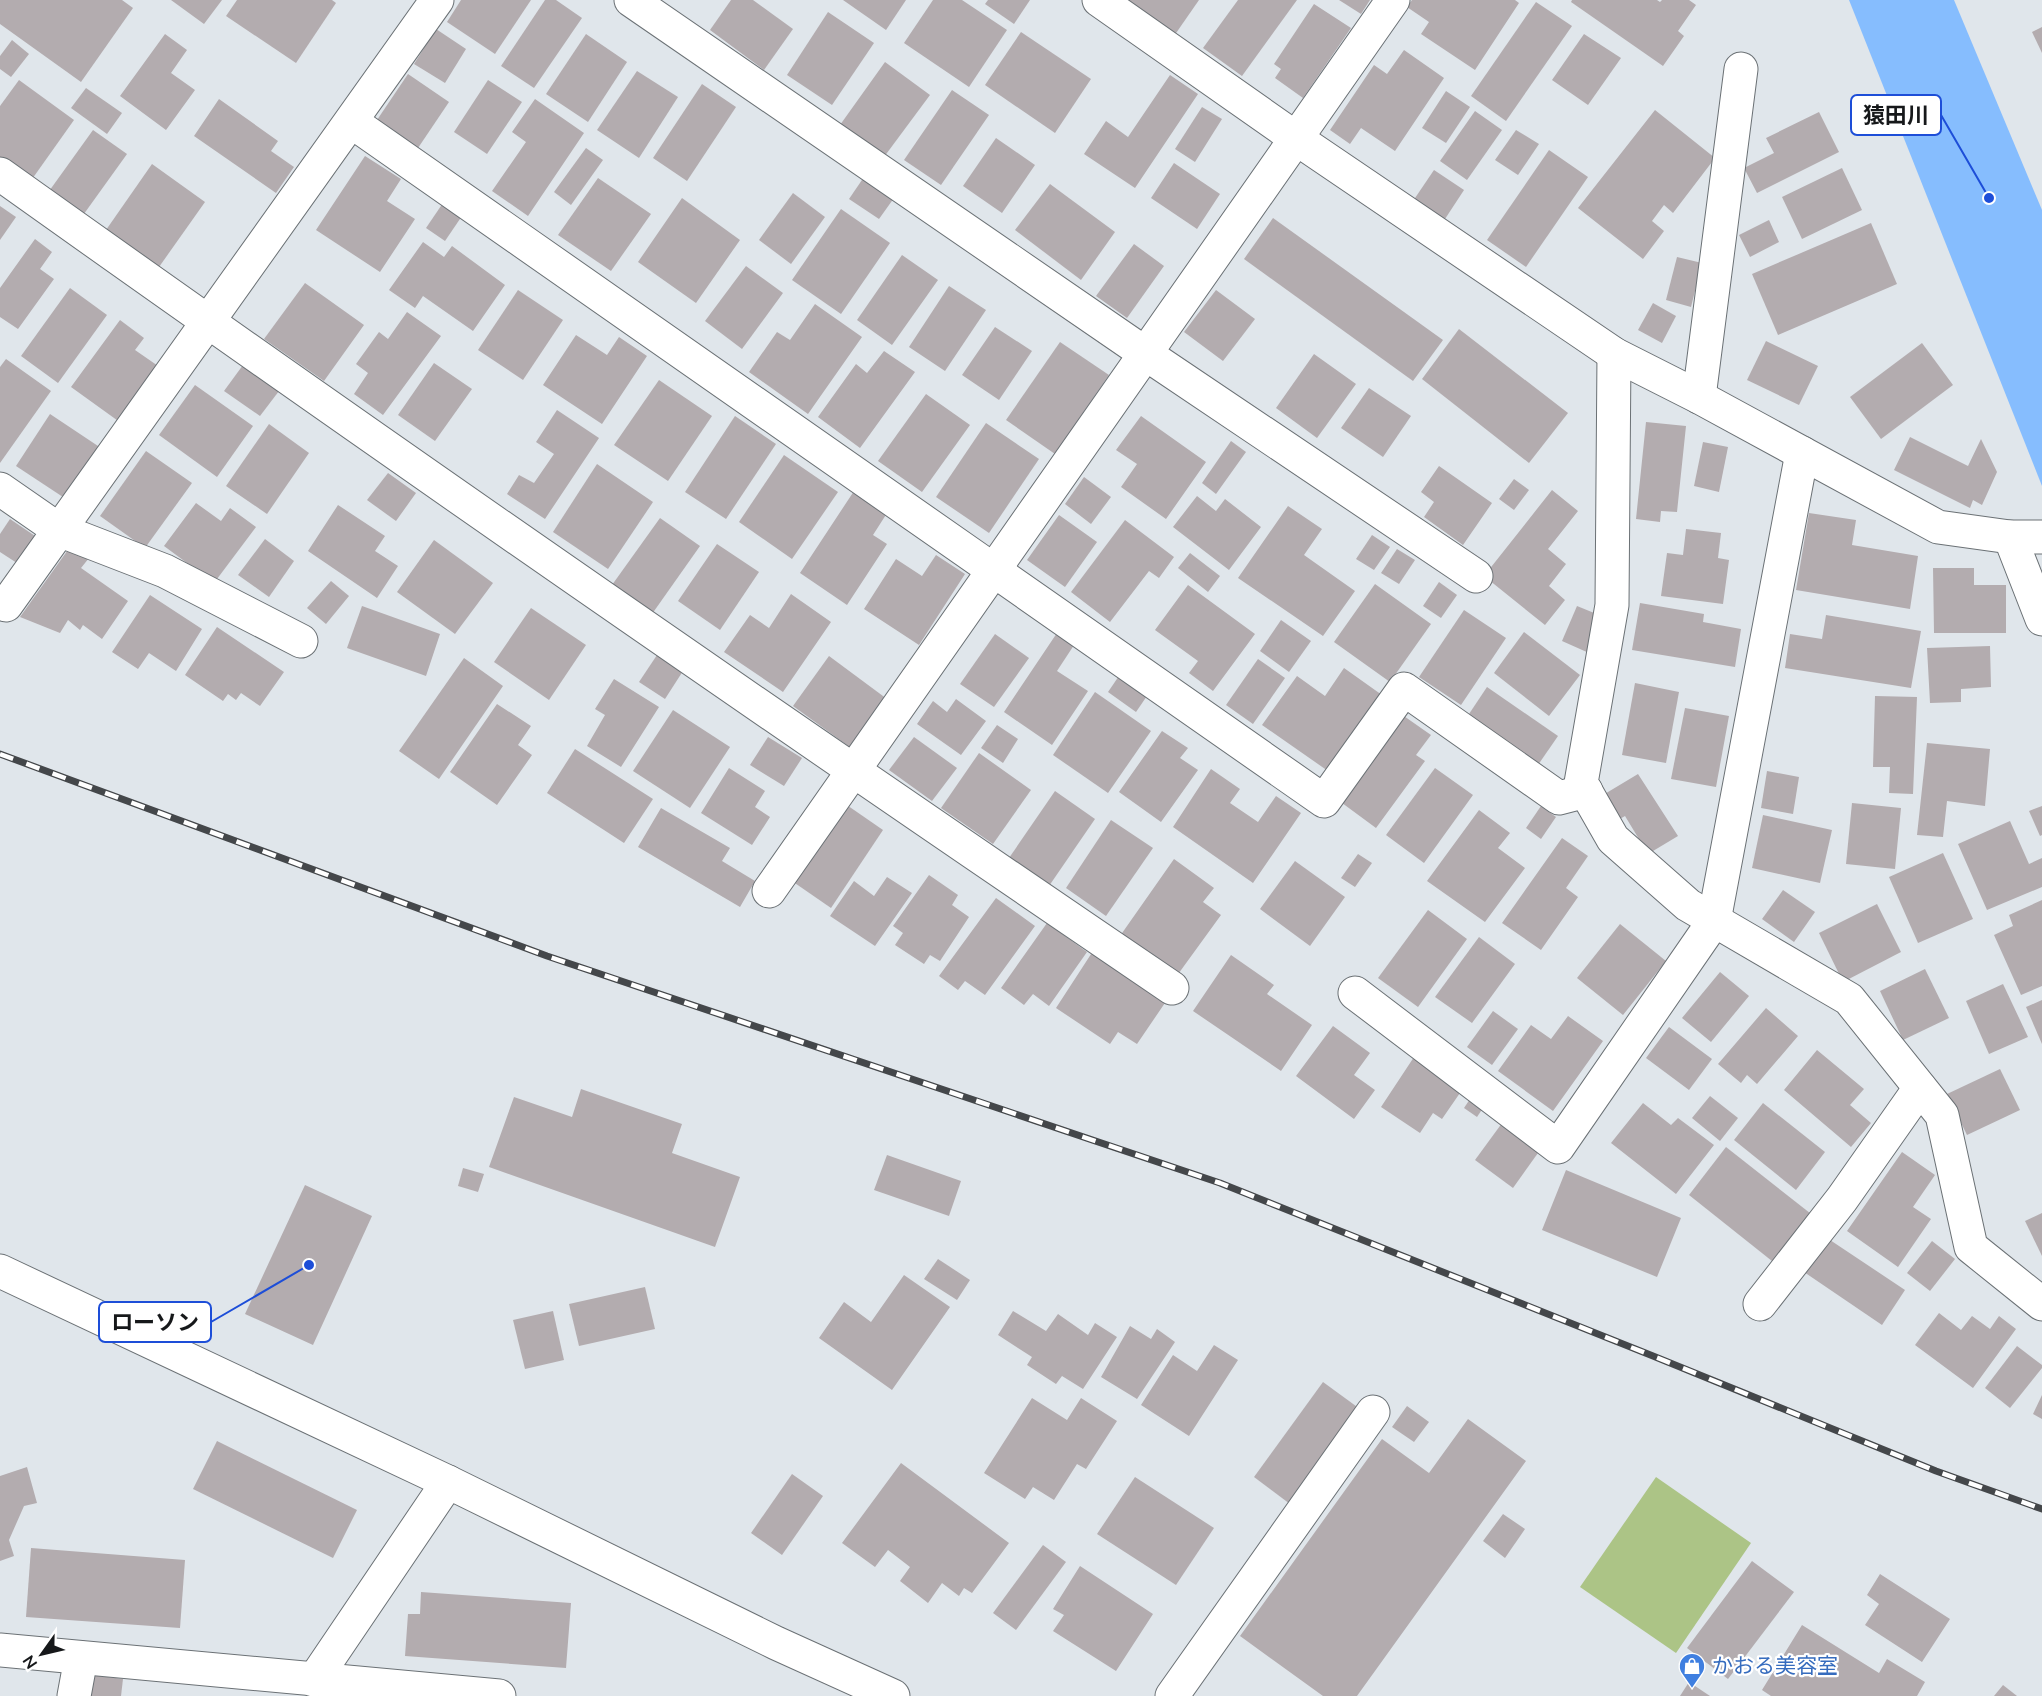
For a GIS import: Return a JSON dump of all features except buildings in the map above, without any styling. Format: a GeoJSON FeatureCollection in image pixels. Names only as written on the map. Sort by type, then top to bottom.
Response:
{"type":"FeatureCollection","features":[{"type":"Feature","properties":{"kind":"street"},"geometry":{"type":"LineString","coordinates":[[6,605],[437,0]]}},
{"type":"Feature","properties":{"kind":"street"},"geometry":{"type":"LineString","coordinates":[[631,0],[1146,354],[1476,576]]}},
{"type":"Feature","properties":{"kind":"street"},"geometry":{"type":"LineString","coordinates":[[1099,0],[1297,140],[1614,354],[1699,397],[1938,527],[2026,537],[2042,619]]}},
{"type":"Feature","properties":{"kind":"street"},"geometry":{"type":"LineString","coordinates":[[769,891],[1393,0]]}},
{"type":"Feature","properties":{"kind":"street"},"geometry":{"type":"LineString","coordinates":[[1699,397],[1741,69]]}},
{"type":"Feature","properties":{"kind":"street"},"geometry":{"type":"LineString","coordinates":[[352,122],[1324,801],[1404,689],[1559,798],[1586,791]]}},
{"type":"Feature","properties":{"kind":"street"},"geometry":{"type":"LineString","coordinates":[[0,174],[208,322],[853,771],[1172,988]]}},
{"type":"Feature","properties":{"kind":"street"},"geometry":{"type":"LineString","coordinates":[[1614,354],[1612,605],[1581,783],[1613,839],[1688,905],[1849,999],[1942,1115],[1971,1247],[2042,1304]]}},
{"type":"Feature","properties":{"kind":"street"},"geometry":{"type":"LineString","coordinates":[[1355,993],[1558,1147],[1714,921],[1802,453]]}},
{"type":"Feature","properties":{"kind":"street"},"geometry":{"type":"LineString","coordinates":[[0,489],[59,530],[165,572],[301,641]]}},
{"type":"Feature","properties":{"kind":"street"},"geometry":{"type":"LineString","coordinates":[[1760,1304],[1842,1199],[1920,1088]]}},
{"type":"Feature","properties":{"kind":"street"},"geometry":{"type":"LineString","coordinates":[[0,1271],[448,1482],[776,1643],[893,1696]]}},
{"type":"Feature","properties":{"kind":"street"},"geometry":{"type":"LineString","coordinates":[[1172,1696],[1373,1412]]}},
{"type":"Feature","properties":{"kind":"street"},"geometry":{"type":"LineString","coordinates":[[314,1680],[448,1482]]}},
{"type":"Feature","properties":{"kind":"street"},"geometry":{"type":"LineString","coordinates":[[0,1650],[499,1696]]}},
{"type":"Feature","properties":{"kind":"street"},"geometry":{"type":"LineString","coordinates":[[74,1696],[81,1658]]}},
{"type":"Feature","properties":{"kind":"green space"},"geometry":{"type":"Polygon","coordinates":[[[1656,1477],[1751,1543],[1676,1653],[1580,1587],[1656,1477]]]}},
{"type":"Feature","properties":{"kind":"water"},"geometry":{"type":"Polygon","coordinates":[[[1849,0],[1954,0],[2042,210],[2042,486],[1849,0]]]}},
{"type":"Feature","properties":{"kind":"railway"},"geometry":{"type":"LineString","coordinates":[[0,754],[547,956],[1220,1183],[1936,1471],[2042,1509]]}},
{"type":"Feature","properties":{"kind":"place","name":"猿田川"},"geometry":{"type":"Point","coordinates":[1989,198]}},
{"type":"Feature","properties":{"kind":"place","name":"ローソン"},"geometry":{"type":"Point","coordinates":[309,1265]}},
{"type":"Feature","properties":{"kind":"place","name":"かおる美容室"},"geometry":{"type":"Point","coordinates":[1692,1689]}}]}
